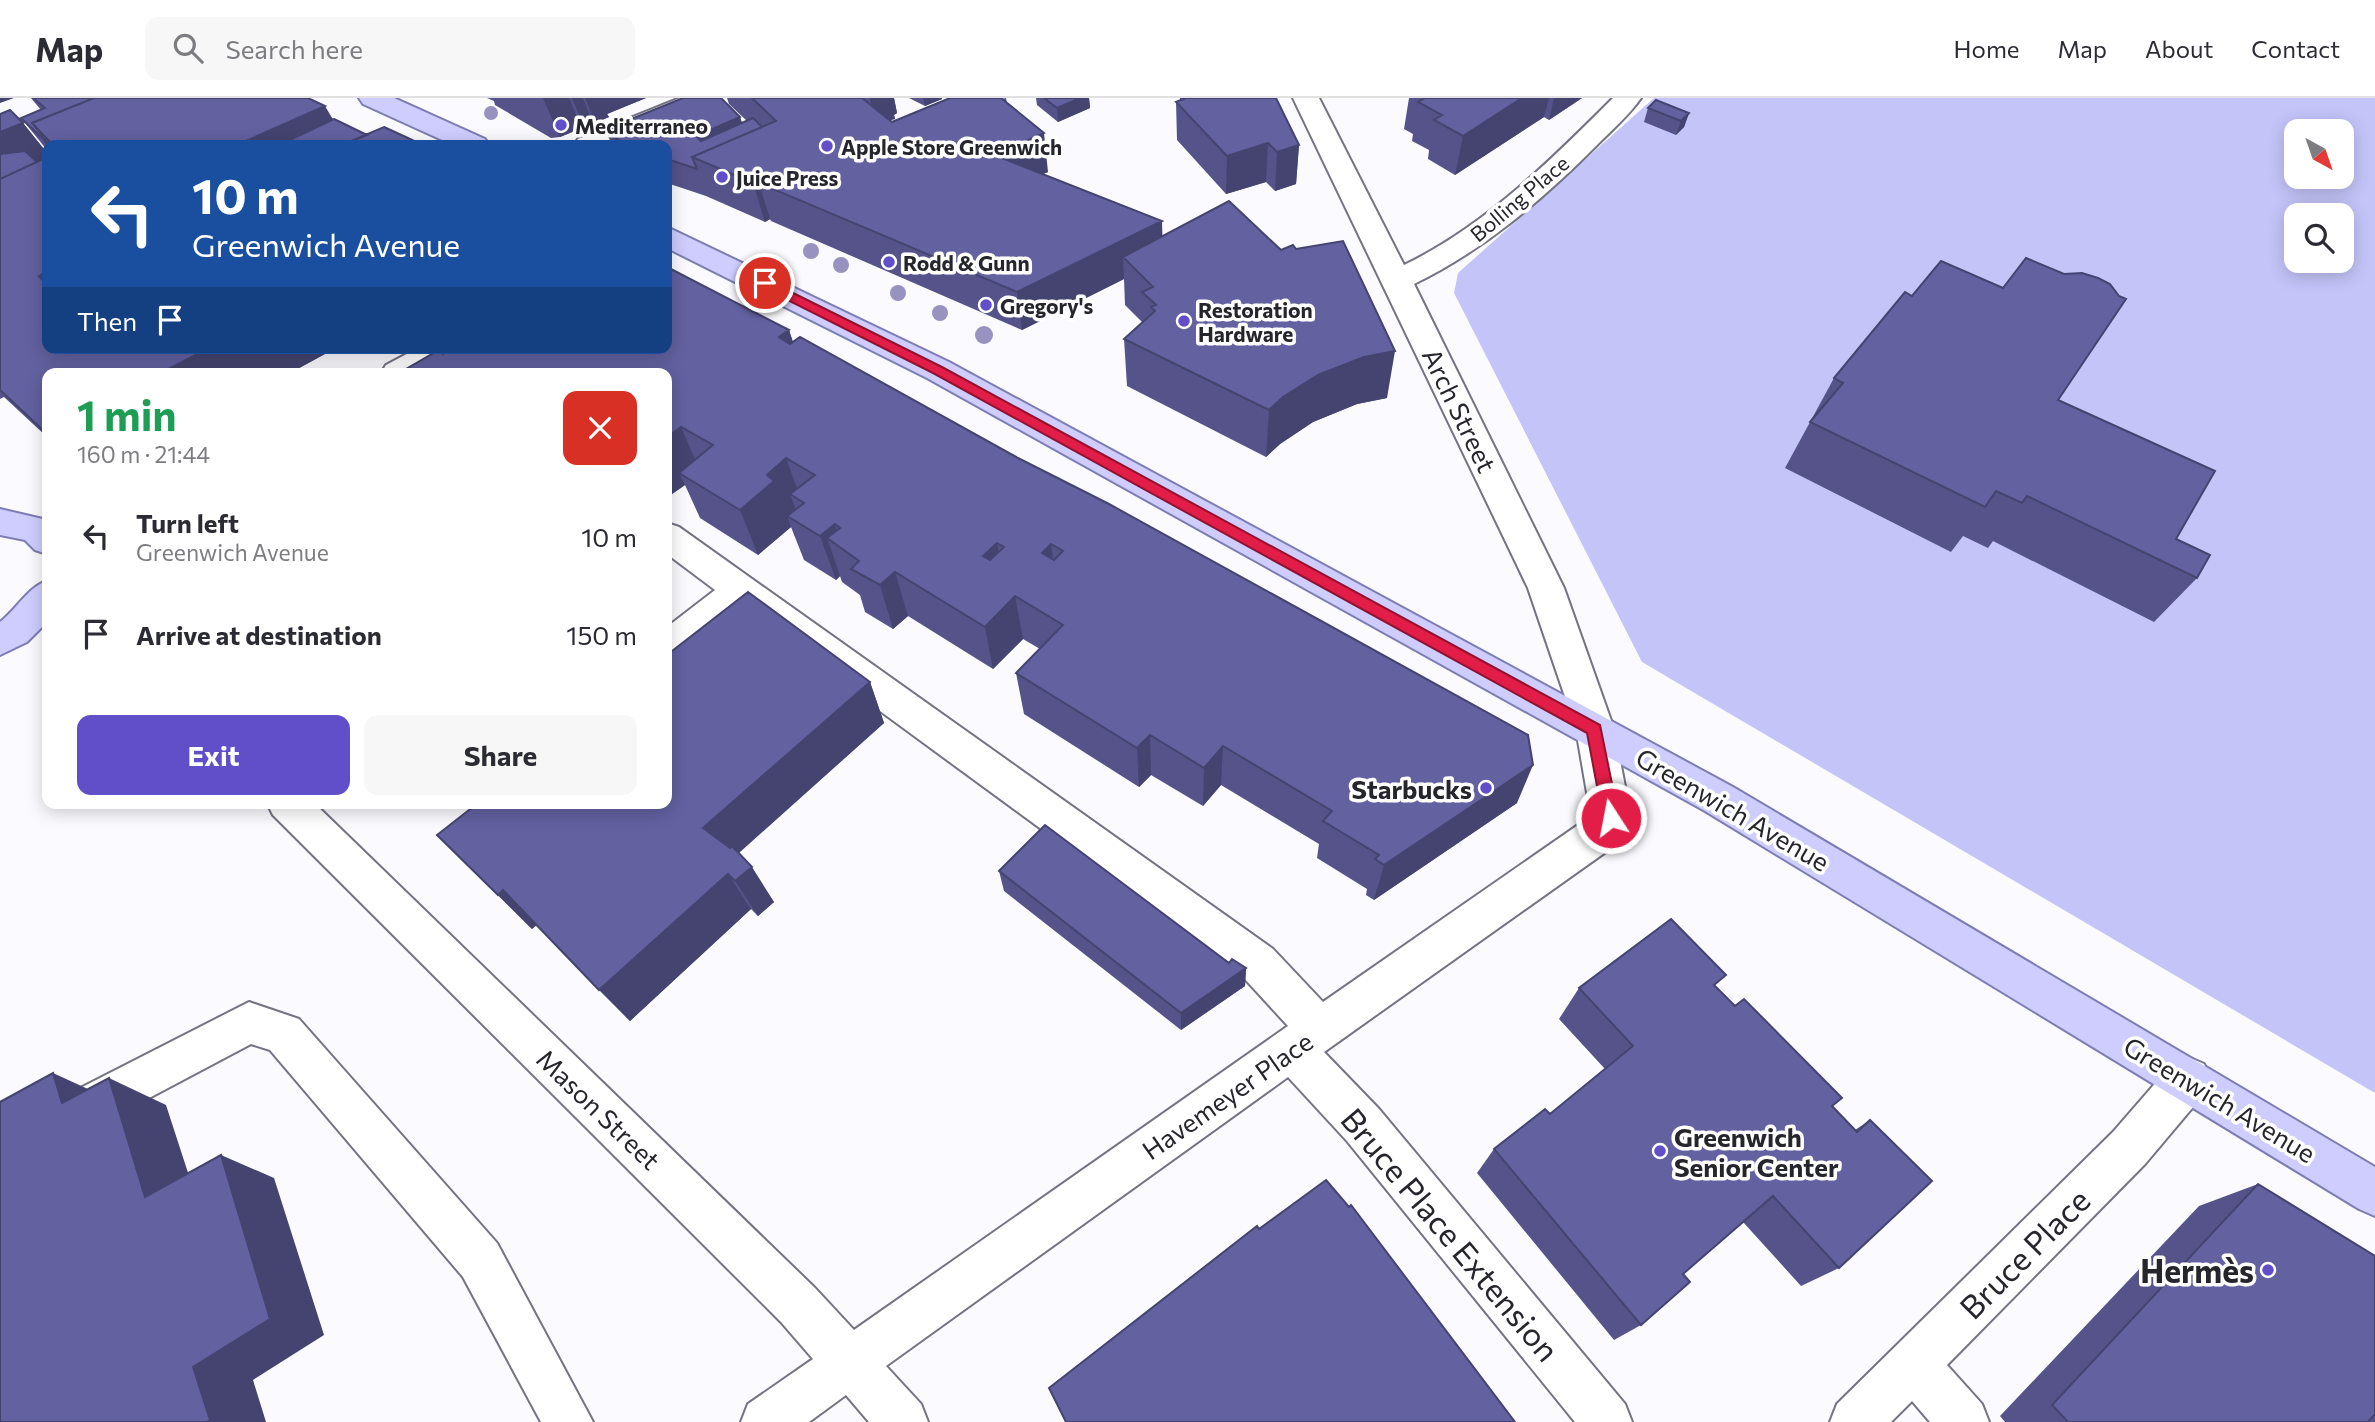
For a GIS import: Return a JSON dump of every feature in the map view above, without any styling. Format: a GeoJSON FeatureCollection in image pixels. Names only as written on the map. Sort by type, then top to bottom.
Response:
{"type":"FeatureCollection","features":[{"type":"Feature","properties":{"kind":"main road"},"geometry":{"type":"LineString","coordinates":[[388,101],[465,140]]}},
{"type":"Feature","properties":{"kind":"main road","name":"Greenwich Avenue"},"geometry":{"type":"LineString","coordinates":[[672,238],[938,370],[1595,729],[1810,852],[2375,1193]]}},
{"type":"Feature","properties":{"kind":"main road"},"geometry":{"type":"LineString","coordinates":[[1,521],[42,532]]}},
{"type":"Feature","properties":{"kind":"main road"},"geometry":{"type":"LineString","coordinates":[[0,640],[14,633],[42,608]]}},
{"type":"Feature","properties":{"kind":"street"},"geometry":{"type":"LineString","coordinates":[[601,140],[703,98]]}},
{"type":"Feature","properties":{"kind":"street","name":"Arch Street"},"geometry":{"type":"LineString","coordinates":[[1306,98],[1546,589],[1595,729]]}},
{"type":"Feature","properties":{"kind":"street","name":"Bolling Place"},"geometry":{"type":"LineString","coordinates":[[1397,280],[1423,269],[1468,242],[1570,156],[1628,98]]}},
{"type":"Feature","properties":{"kind":"street"},"geometry":{"type":"LineString","coordinates":[[406,368],[432,354]]}},
{"type":"Feature","properties":{"kind":"street","name":"Bruce Place Extension"},"geometry":{"type":"LineString","coordinates":[[672,540],[1258,963],[1363,1125],[1607,1422]]}},
{"type":"Feature","properties":{"kind":"street"},"geometry":{"type":"LineString","coordinates":[[672,643],[741,589]]}},
{"type":"Feature","properties":{"kind":"street","name":"Havemeyer Place"},"geometry":{"type":"LineString","coordinates":[[766,1422],[1305,1039],[1603,832],[1611,818],[1595,729]]}},
{"type":"Feature","properties":{"kind":"street","name":"Mason Street"},"geometry":{"type":"LineString","coordinates":[[293,809],[799,1305],[903,1422]]}},
{"type":"Feature","properties":{"kind":"street"},"geometry":{"type":"LineString","coordinates":[[0,1154],[249,1023],[284,1034],[480,1260],[568,1422]]}},
{"type":"Feature","properties":{"kind":"street","name":"Bruce Place"},"geometry":{"type":"LineString","coordinates":[[1855,1422],[2129,1148],[2188,1079]]}},
{"type":"Feature","properties":{"kind":"street"},"geometry":{"type":"LineString","coordinates":[[1912,1364],[1964,1422]]}},
{"type":"Feature","properties":{"kind":"shaded area"},"geometry":{"type":"Polygon","coordinates":[[[1654,98],[2375,98],[2375,1093],[1642,662],[1454,293],[1458,273],[1654,98]]]}},
{"type":"Feature","properties":{"kind":"building"},"geometry":{"type":"Polygon","coordinates":[[[33,98],[94,98],[32,123],[42,135],[40,136],[21,118],[45,108],[33,98]]]}},
{"type":"Feature","properties":{"kind":"building"},"geometry":{"type":"Polygon","coordinates":[[[94,98],[308,98],[325,106],[248,140],[48,140],[32,123],[94,98]]]}},
{"type":"Feature","properties":{"kind":"building"},"geometry":{"type":"Polygon","coordinates":[[[683,98],[721,98],[740,117],[696,136],[701,141],[753,118],[762,127],[692,157],[697,169],[672,161],[672,140],[619,140],[608,135],[612,132],[605,129],[610,127],[608,124],[621,118],[624,122],[683,98]]]}},
{"type":"Feature","properties":{"kind":"building"},"geometry":{"type":"Polygon","coordinates":[[[752,98],[862,98],[892,122],[950,98],[1001,98],[1044,133],[994,155],[1162,221],[1017,292],[759,183],[760,180],[753,183],[692,157],[776,121],[752,98]]]}},
{"type":"Feature","properties":{"kind":"building"},"geometry":{"type":"Polygon","coordinates":[[[1044,98],[1080,98],[1057,108],[1044,98]]]}},
{"type":"Feature","properties":{"kind":"building"},"geometry":{"type":"Polygon","coordinates":[[[1186,98],[1276,98],[1299,145],[1277,152],[1268,143],[1227,156],[1176,102],[1186,98]]]}},
{"type":"Feature","properties":{"kind":"building"},"geometry":{"type":"Polygon","coordinates":[[[1425,98],[1522,98],[1463,136],[1434,120],[1442,115],[1418,102],[1425,98]]]}},
{"type":"Feature","properties":{"kind":"building"},"geometry":{"type":"Polygon","coordinates":[[[1656,100],[1689,113],[1681,121],[1648,108],[1656,100]]]}},
{"type":"Feature","properties":{"kind":"building"},"geometry":{"type":"Polygon","coordinates":[[[10,110],[23,123],[0,132],[0,114],[10,110]]]}},
{"type":"Feature","properties":{"kind":"building"},"geometry":{"type":"Polygon","coordinates":[[[334,119],[367,135],[354,140],[290,140],[334,119]]]}},
{"type":"Feature","properties":{"kind":"building"},"geometry":{"type":"Polygon","coordinates":[[[384,127],[412,140],[354,140],[384,127]]]}},
{"type":"Feature","properties":{"kind":"building"},"geometry":{"type":"Polygon","coordinates":[[[25,151],[37,162],[0,179],[0,154],[25,151]]]}},
{"type":"Feature","properties":{"kind":"building"},"geometry":{"type":"Polygon","coordinates":[[[42,159],[42,274],[39,276],[42,279],[42,354],[197,354],[171,368],[42,368],[42,429],[0,390],[0,179],[42,159]]]}},
{"type":"Feature","properties":{"kind":"building"},"geometry":{"type":"Polygon","coordinates":[[[1229,201],[1281,250],[1293,245],[1296,249],[1343,241],[1395,351],[1364,357],[1318,375],[1283,397],[1269,410],[1124,339],[1155,311],[1151,307],[1156,305],[1142,292],[1153,287],[1123,257],[1229,201]]]}},
{"type":"Feature","properties":{"kind":"building"},"geometry":{"type":"Polygon","coordinates":[[[2026,258],[2064,274],[2082,273],[2098,278],[2110,284],[2119,296],[2126,299],[2058,400],[2215,471],[2176,539],[2210,555],[2197,578],[2027,496],[2022,503],[1996,491],[1985,507],[1810,422],[1843,383],[1834,378],[1905,292],[1912,296],[1941,261],[2003,288],[2026,258]]]}},
{"type":"Feature","properties":{"kind":"building"},"geometry":{"type":"Polygon","coordinates":[[[672,270],[789,330],[779,337],[790,344],[800,337],[1528,735],[1533,765],[1384,865],[1375,859],[1379,855],[1323,821],[1332,811],[1223,746],[1204,768],[1150,735],[1137,748],[1016,673],[1063,625],[1015,596],[985,627],[895,572],[880,585],[851,569],[859,561],[827,538],[840,528],[835,524],[820,536],[787,516],[804,503],[790,494],[815,475],[786,458],[767,475],[774,481],[740,510],[679,473],[713,445],[681,427],[672,433],[672,368],[408,368],[432,354],[672,354],[672,270]],[[997,543],[983,556],[990,560],[1004,547],[997,543]],[[1051,544],[1042,553],[1054,560],[1063,551],[1051,544]]]}},
{"type":"Feature","properties":{"kind":"building"},"geometry":{"type":"Polygon","coordinates":[[[748,592],[870,682],[703,828],[730,848],[732,846],[752,867],[735,881],[728,874],[599,990],[503,890],[498,895],[437,835],[470,809],[672,809],[672,651],[748,592]]]}},
{"type":"Feature","properties":{"kind":"building"},"geometry":{"type":"Polygon","coordinates":[[[1045,825],[1229,963],[1232,959],[1246,968],[1181,1013],[999,871],[1045,825]]]}},
{"type":"Feature","properties":{"kind":"building","name":"Greenwich Senior Center"},"geometry":{"type":"Polygon","coordinates":[[[1671,919],[1726,975],[1714,985],[1735,1006],[1744,999],[1842,1098],[1832,1106],[1857,1132],[1870,1120],[1932,1181],[1839,1268],[1773,1196],[1683,1274],[1690,1282],[1641,1325],[1494,1149],[1545,1109],[1550,1114],[1633,1046],[1579,988],[1671,919]]]}},
{"type":"Feature","properties":{"kind":"building"},"geometry":{"type":"Polygon","coordinates":[[[53,1073],[62,1103],[109,1078],[145,1197],[221,1155],[270,1319],[193,1367],[210,1420],[207,1422],[0,1422],[0,1102],[53,1073]]]}},
{"type":"Feature","properties":{"kind":"building"},"geometry":{"type":"Polygon","coordinates":[[[1326,1180],[1349,1207],[1351,1205],[1515,1422],[1066,1422],[1049,1388],[1257,1226],[1259,1229],[1326,1180]]]}},
{"type":"Feature","properties":{"kind":"building"},"geometry":{"type":"Polygon","coordinates":[[[2258,1184],[2375,1256],[2375,1414],[2368,1422],[2068,1422],[2052,1405],[2258,1184]]]}},
{"type":"Feature","properties":{"kind":"place","name":"Mediterraneo"},"geometry":{"type":"Point","coordinates":[561,125]}},
{"type":"Feature","properties":{"kind":"place","name":"Apple Store Greenwich"},"geometry":{"type":"Point","coordinates":[827,146]}},
{"type":"Feature","properties":{"kind":"place","name":"Juice Press"},"geometry":{"type":"Point","coordinates":[722,177]}},
{"type":"Feature","properties":{"kind":"place","name":"Rodd & Gunn"},"geometry":{"type":"Point","coordinates":[889,262]}},
{"type":"Feature","properties":{"kind":"place","name":"Gregory's"},"geometry":{"type":"Point","coordinates":[986,305]}},
{"type":"Feature","properties":{"kind":"place","name":"Restoration Hardware"},"geometry":{"type":"Point","coordinates":[1184,321]}},
{"type":"Feature","properties":{"kind":"place","name":"Starbucks"},"geometry":{"type":"Point","coordinates":[1486,788]}},
{"type":"Feature","properties":{"kind":"place","name":"Greenwich Senior Center"},"geometry":{"type":"Point","coordinates":[1660,1151]}},
{"type":"Feature","properties":{"kind":"place","name":"Hermès"},"geometry":{"type":"Point","coordinates":[2268,1270]}},
{"type":"Feature","properties":{"kind":"route"},"geometry":{"type":"LineString","coordinates":[[765,283],[938,370],[1595,729],[1611,818]]}}]}
